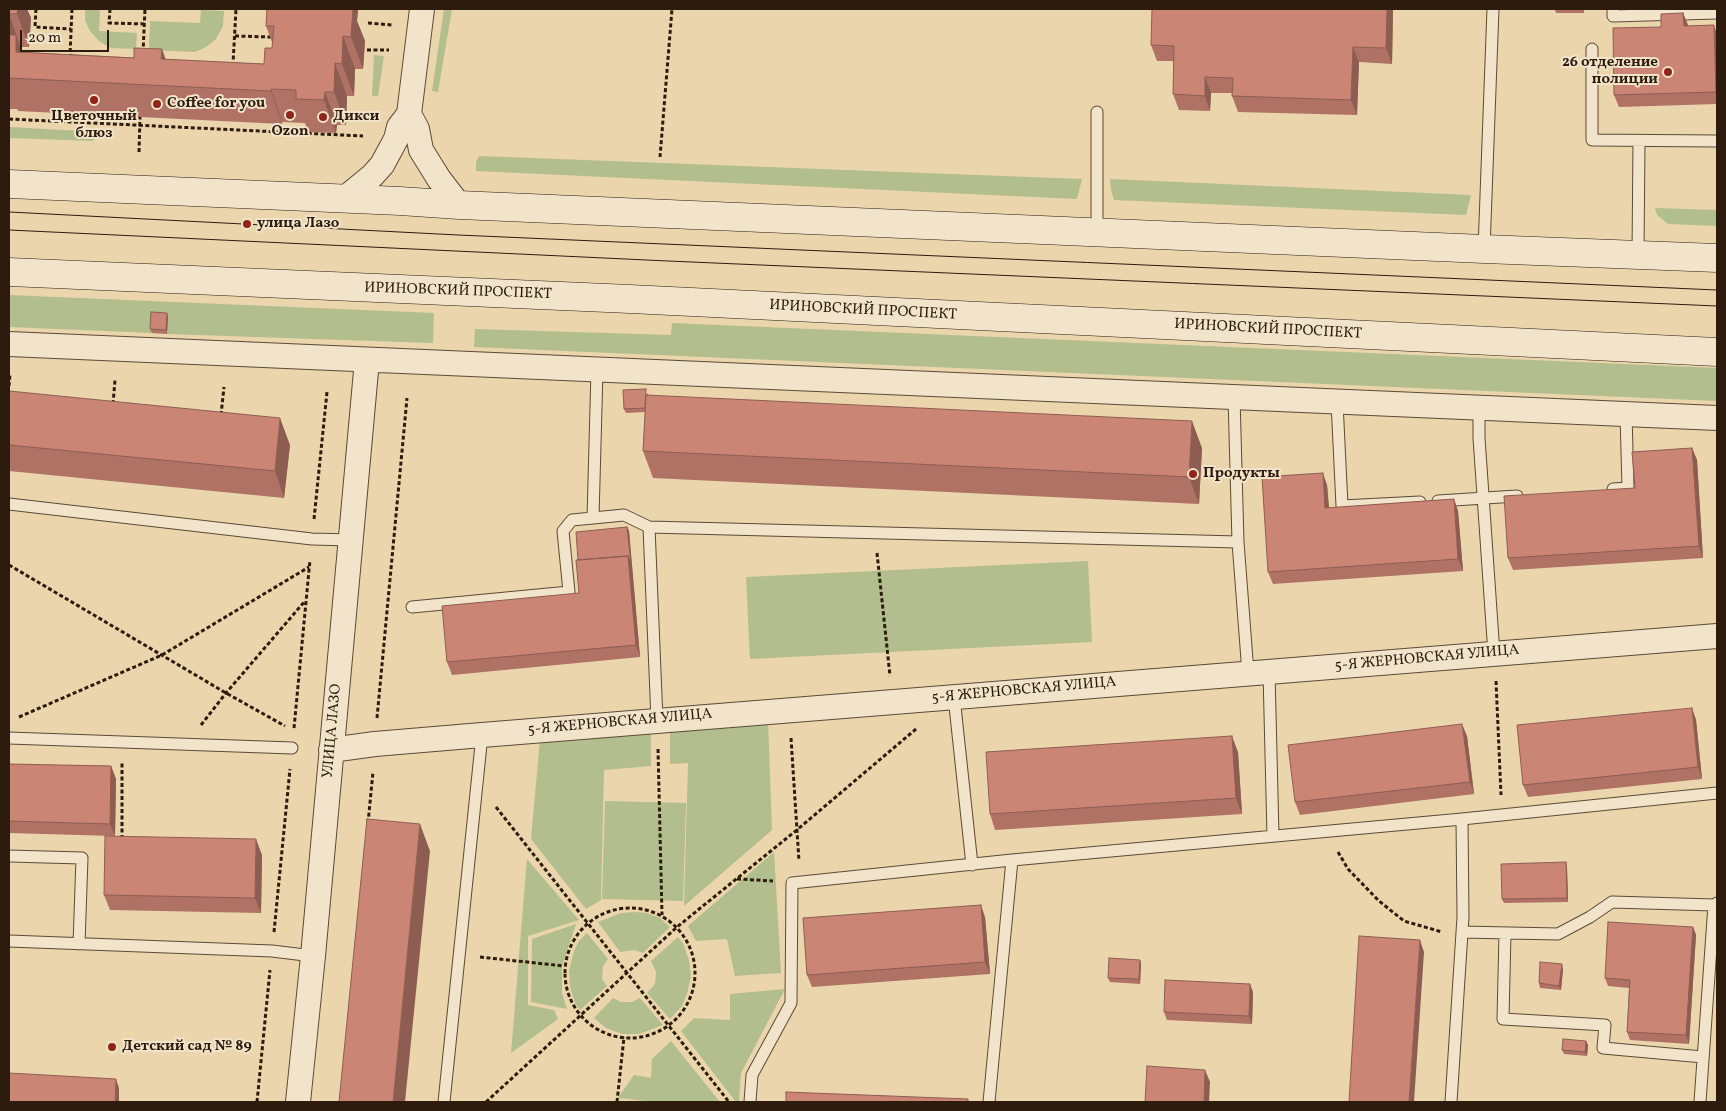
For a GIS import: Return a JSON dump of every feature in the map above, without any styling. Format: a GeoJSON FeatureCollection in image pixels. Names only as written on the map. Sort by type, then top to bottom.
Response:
{"type":"FeatureCollection","features":[{"type":"Feature","properties":{"kind":"main road"},"geometry":{"type":"LineString","coordinates":[[9,184],[1717,258]]}},
{"type":"Feature","properties":{"kind":"main road","name":"ИРИНОВСКИЙ ПРОСПЕКТ"},"geometry":{"type":"LineString","coordinates":[[9,272],[1717,352]]}},
{"type":"Feature","properties":{"kind":"street"},"geometry":{"type":"LineString","coordinates":[[344,199],[372,176],[382,165],[393,145],[399,126],[409,114],[422,9]]}},
{"type":"Feature","properties":{"kind":"street"},"geometry":{"type":"LineString","coordinates":[[409,114],[417,129],[420,150],[460,205]]}},
{"type":"Feature","properties":{"kind":"street"},"geometry":{"type":"LineString","coordinates":[[9,344],[1717,418]]}},
{"type":"Feature","properties":{"kind":"street","name":"УЛИЦА ЛАЗО"},"geometry":{"type":"LineString","coordinates":[[298,1102],[367,360]]}},
{"type":"Feature","properties":{"kind":"street","name":"5-Я ЖЕРНОВСКАЯ УЛИЦА"},"geometry":{"type":"LineString","coordinates":[[331,750],[482,734],[1717,636]]}},
{"type":"Feature","properties":{"kind":"lane"},"geometry":{"type":"LineString","coordinates":[[1484,249],[1493,9]]}},
{"type":"Feature","properties":{"kind":"lane"},"geometry":{"type":"LineString","coordinates":[[1613,9],[1613,16],[1717,13]]}},
{"type":"Feature","properties":{"kind":"lane"},"geometry":{"type":"LineString","coordinates":[[1592,49],[1592,140],[1717,141]]}},
{"type":"Feature","properties":{"kind":"lane"},"geometry":{"type":"LineString","coordinates":[[1097,112],[1097,232]]}},
{"type":"Feature","properties":{"kind":"lane"},"geometry":{"type":"LineString","coordinates":[[1638,255],[1640,141]]}},
{"type":"Feature","properties":{"kind":"lane"},"geometry":{"type":"LineString","coordinates":[[593,518],[597,370]]}},
{"type":"Feature","properties":{"kind":"lane"},"geometry":{"type":"LineString","coordinates":[[1234,397],[1238,542],[1259,672],[1273,836]]}},
{"type":"Feature","properties":{"kind":"lane"},"geometry":{"type":"LineString","coordinates":[[1337,402],[1342,506],[1531,495]]}},
{"type":"Feature","properties":{"kind":"lane"},"geometry":{"type":"LineString","coordinates":[[1479,408],[1479,438],[1494,654]]}},
{"type":"Feature","properties":{"kind":"lane"},"geometry":{"type":"LineString","coordinates":[[1599,490],[1628,488],[1626,414]]}},
{"type":"Feature","properties":{"kind":"lane"},"geometry":{"type":"LineString","coordinates":[[9,504],[312,539],[351,540]]}},
{"type":"Feature","properties":{"kind":"lane"},"geometry":{"type":"LineString","coordinates":[[412,607],[568,592],[563,531],[572,520],[624,515],[649,526],[1238,542]]}},
{"type":"Feature","properties":{"kind":"lane"},"geometry":{"type":"LineString","coordinates":[[649,526],[657,720]]}},
{"type":"Feature","properties":{"kind":"lane"},"geometry":{"type":"LineString","coordinates":[[954,697],[972,865]]}},
{"type":"Feature","properties":{"kind":"lane"},"geometry":{"type":"LineString","coordinates":[[444,1102],[482,734]]}},
{"type":"Feature","properties":{"kind":"lane"},"geometry":{"type":"LineString","coordinates":[[9,738],[292,748]]}},
{"type":"Feature","properties":{"kind":"lane"},"geometry":{"type":"LineString","coordinates":[[750,1102],[752,1075],[791,1003],[796,883],[1012,860],[1462,819],[1717,793]]}},
{"type":"Feature","properties":{"kind":"lane"},"geometry":{"type":"LineString","coordinates":[[1450,1102],[1462,935],[1462,819]]}},
{"type":"Feature","properties":{"kind":"lane"},"geometry":{"type":"LineString","coordinates":[[9,856],[82,858],[79,944]]}},
{"type":"Feature","properties":{"kind":"lane"},"geometry":{"type":"LineString","coordinates":[[989,1102],[1012,860]]}},
{"type":"Feature","properties":{"kind":"lane"},"geometry":{"type":"LineString","coordinates":[[1462,935],[1505,933],[1558,934],[1590,917],[1612,902],[1715,904],[1700,1102]]}},
{"type":"Feature","properties":{"kind":"lane"},"geometry":{"type":"LineString","coordinates":[[1505,933],[1503,1019],[1605,1025],[1603,1048],[1703,1057]]}},
{"type":"Feature","properties":{"kind":"lane"},"geometry":{"type":"LineString","coordinates":[[9,941],[272,951],[313,956]]}},
{"type":"Feature","properties":{"kind":"path"},"geometry":{"type":"LineString","coordinates":[[36,9],[35,27],[71,29]]}},
{"type":"Feature","properties":{"kind":"path"},"geometry":{"type":"LineString","coordinates":[[72,9],[70,56],[79,56]]}},
{"type":"Feature","properties":{"kind":"path"},"geometry":{"type":"LineString","coordinates":[[110,9],[109,22],[145,24]]}},
{"type":"Feature","properties":{"kind":"path"},"geometry":{"type":"LineString","coordinates":[[143,59],[146,9]]}},
{"type":"Feature","properties":{"kind":"path"},"geometry":{"type":"LineString","coordinates":[[224,63],[233,64],[236,9]]}},
{"type":"Feature","properties":{"kind":"path"},"geometry":{"type":"LineString","coordinates":[[660,157],[672,9]]}},
{"type":"Feature","properties":{"kind":"path"},"geometry":{"type":"LineString","coordinates":[[368,23],[392,25]]}},
{"type":"Feature","properties":{"kind":"path"},"geometry":{"type":"LineString","coordinates":[[235,36],[272,37],[272,28]]}},
{"type":"Feature","properties":{"kind":"path"},"geometry":{"type":"LineString","coordinates":[[367,50],[389,50]]}},
{"type":"Feature","properties":{"kind":"path"},"geometry":{"type":"LineString","coordinates":[[139,152],[140,117]]}},
{"type":"Feature","properties":{"kind":"path"},"geometry":{"type":"LineString","coordinates":[[9,119],[363,136]]}},
{"type":"Feature","properties":{"kind":"path"},"geometry":{"type":"LineString","coordinates":[[9,386],[10,374]]}},
{"type":"Feature","properties":{"kind":"path"},"geometry":{"type":"LineString","coordinates":[[112,408],[116,380]]}},
{"type":"Feature","properties":{"kind":"path"},"geometry":{"type":"LineString","coordinates":[[220,421],[224,387]]}},
{"type":"Feature","properties":{"kind":"path"},"geometry":{"type":"LineString","coordinates":[[874,532],[893,701]]}},
{"type":"Feature","properties":{"kind":"path"},"geometry":{"type":"LineString","coordinates":[[9,565],[226,693],[294,730]]}},
{"type":"Feature","properties":{"kind":"path"},"geometry":{"type":"LineString","coordinates":[[18,717],[162,655],[309,567]]}},
{"type":"Feature","properties":{"kind":"path"},"geometry":{"type":"LineString","coordinates":[[187,743],[226,693],[306,600]]}},
{"type":"Feature","properties":{"kind":"path"},"geometry":{"type":"LineString","coordinates":[[1494,654],[1502,815]]}},
{"type":"Feature","properties":{"kind":"path"},"geometry":{"type":"LineString","coordinates":[[736,879],[796,883],[798,829],[788,710]]}},
{"type":"Feature","properties":{"kind":"path"},"geometry":{"type":"LineString","coordinates":[[657,720],[662,915]]}},
{"type":"Feature","properties":{"kind":"path"},"geometry":{"type":"LineString","coordinates":[[486,1102],[677,927],[798,829],[916,728]]}},
{"type":"Feature","properties":{"kind":"path"},"geometry":{"type":"LineString","coordinates":[[82,858],[122,841],[123,742]]}},
{"type":"Feature","properties":{"kind":"path"},"geometry":{"type":"LineString","coordinates":[[477,783],[729,1102]]}},
{"type":"Feature","properties":{"kind":"path"},"geometry":{"type":"LineString","coordinates":[[1325,832],[1348,869],[1379,901],[1404,921],[1462,935]]}},
{"type":"Feature","properties":{"kind":"path"},"geometry":{"type":"LineString","coordinates":[[645,908],[662,915],[677,927],[692,951],[696,981],[687,1006],[669,1026],[642,1038],[614,1037],[580,1016],[567,992],[564,966],[572,941],[588,923],[616,909],[645,908]]}},
{"type":"Feature","properties":{"kind":"path"},"geometry":{"type":"LineString","coordinates":[[459,955],[564,966]]}},
{"type":"Feature","properties":{"kind":"path"},"geometry":{"type":"LineString","coordinates":[[618,1102],[624,1037]]}},
{"type":"Feature","properties":{"kind":"green space"},"geometry":{"type":"Polygon","coordinates":[[[85,9],[100,9],[99,31],[137,33],[136,49],[111,48],[99,41],[90,31],[85,20],[85,9]]]}},
{"type":"Feature","properties":{"kind":"green space"},"geometry":{"type":"Polygon","coordinates":[[[444,9],[452,9],[438,92],[432,91],[444,9]]]}},
{"type":"Feature","properties":{"kind":"green space"},"geometry":{"type":"Polygon","coordinates":[[[201,10],[224,11],[223,26],[216,39],[206,47],[195,52],[149,50],[150,21],[200,23],[201,10]]]}},
{"type":"Feature","properties":{"kind":"green space"},"geometry":{"type":"Polygon","coordinates":[[[374,55],[384,56],[378,96],[372,96],[374,55]]]}},
{"type":"Feature","properties":{"kind":"green space"},"geometry":{"type":"Polygon","coordinates":[[[9,127],[99,132],[93,141],[9,138],[9,127]]]}},
{"type":"Feature","properties":{"kind":"green space"},"geometry":{"type":"Polygon","coordinates":[[[479,156],[1082,179],[1077,199],[476,171],[476,162],[479,156]]]}},
{"type":"Feature","properties":{"kind":"green space"},"geometry":{"type":"Polygon","coordinates":[[[1110,179],[1471,195],[1466,215],[1114,200],[1110,179]]]}},
{"type":"Feature","properties":{"kind":"green space"},"geometry":{"type":"Polygon","coordinates":[[[1655,208],[1717,210],[1717,226],[1668,224],[1657,215],[1655,208]]]}},
{"type":"Feature","properties":{"kind":"green space"},"geometry":{"type":"Polygon","coordinates":[[[9,295],[434,313],[433,343],[167,334],[168,317],[153,317],[152,333],[9,327],[9,295]]]}},
{"type":"Feature","properties":{"kind":"green space"},"geometry":{"type":"Polygon","coordinates":[[[672,323],[1717,368],[1717,401],[474,347],[475,329],[671,335],[672,323]]]}},
{"type":"Feature","properties":{"kind":"green space"},"geometry":{"type":"Polygon","coordinates":[[[1088,561],[1092,642],[750,659],[746,577],[1088,561]]]}},
{"type":"Feature","properties":{"kind":"green space"},"geometry":{"type":"Polygon","coordinates":[[[768,720],[772,830],[684,906],[688,763],[670,764],[670,728],[768,720]]]}},
{"type":"Feature","properties":{"kind":"green space"},"geometry":{"type":"Polygon","coordinates":[[[651,729],[651,766],[604,770],[601,900],[586,909],[531,839],[540,739],[651,729]]]}},
{"type":"Feature","properties":{"kind":"green space"},"geometry":{"type":"Polygon","coordinates":[[[605,801],[686,803],[683,901],[602,899],[605,801]]]}},
{"type":"Feature","properties":{"kind":"green space"},"geometry":{"type":"Polygon","coordinates":[[[774,852],[781,973],[735,976],[727,939],[696,941],[688,926],[774,852]]]}},
{"type":"Feature","properties":{"kind":"green space"},"geometry":{"type":"Polygon","coordinates":[[[527,859],[579,920],[528,936],[528,1005],[554,1010],[558,1019],[511,1053],[527,859]]]}},
{"type":"Feature","properties":{"kind":"green space"},"geometry":{"type":"Polygon","coordinates":[[[621,913],[647,913],[660,918],[670,927],[643,953],[634,950],[620,952],[598,922],[621,913]]]}},
{"type":"Feature","properties":{"kind":"green space"},"geometry":{"type":"Polygon","coordinates":[[[576,924],[562,966],[562,993],[567,1009],[531,1002],[532,939],[576,924]]]}},
{"type":"Feature","properties":{"kind":"green space"},"geometry":{"type":"Polygon","coordinates":[[[587,933],[608,959],[603,966],[602,979],[607,986],[580,1010],[575,1003],[570,987],[569,970],[574,951],[579,941],[587,933]]]}},
{"type":"Feature","properties":{"kind":"green space"},"geometry":{"type":"Polygon","coordinates":[[[678,937],[683,943],[689,960],[691,976],[682,1006],[670,1019],[647,993],[655,984],[656,972],[651,961],[678,937]]]}},
{"type":"Feature","properties":{"kind":"green space"},"geometry":{"type":"Polygon","coordinates":[[[785,989],[741,1073],[739,1102],[736,1102],[681,1031],[694,1018],[730,1020],[730,994],[785,989]]]}},
{"type":"Feature","properties":{"kind":"green space"},"geometry":{"type":"Polygon","coordinates":[[[613,998],[621,1002],[632,1002],[640,998],[663,1025],[639,1034],[622,1034],[606,1028],[594,1018],[613,998]]]}},
{"type":"Feature","properties":{"kind":"green space"},"geometry":{"type":"Polygon","coordinates":[[[671,1041],[720,1102],[654,1102],[618,1098],[634,1075],[651,1078],[652,1059],[671,1041]]]}},
{"type":"Feature","properties":{"kind":"building"},"geometry":{"type":"Polygon","coordinates":[[[9,9],[18,9],[17,14],[9,14],[9,9]]]}},
{"type":"Feature","properties":{"kind":"building"},"geometry":{"type":"Polygon","coordinates":[[[267,9],[353,9],[351,37],[343,36],[342,64],[335,63],[334,92],[325,92],[324,100],[296,99],[296,90],[271,89],[271,91],[9,78],[9,35],[16,35],[16,52],[134,58],[134,48],[162,49],[161,59],[264,64],[265,48],[272,48],[274,26],[266,26],[267,9]]]}},
{"type":"Feature","properties":{"kind":"building"},"geometry":{"type":"Polygon","coordinates":[[[1152,9],[1387,9],[1386,48],[1353,47],[1351,100],[1232,96],[1233,78],[1205,77],[1205,96],[1173,94],[1174,46],[1151,45],[1152,9]]]}},
{"type":"Feature","properties":{"kind":"building","name":"26 отделение полиции"},"geometry":{"type":"Polygon","coordinates":[[[1683,13],[1684,26],[1714,25],[1716,92],[1614,95],[1613,28],[1661,27],[1661,14],[1683,13]]]}},
{"type":"Feature","properties":{"kind":"building"},"geometry":{"type":"Polygon","coordinates":[[[151,312],[167,313],[166,330],[150,329],[151,312]]]}},
{"type":"Feature","properties":{"kind":"building"},"geometry":{"type":"Polygon","coordinates":[[[646,389],[645,408],[624,409],[623,390],[646,389]]]}},
{"type":"Feature","properties":{"kind":"building"},"geometry":{"type":"Polygon","coordinates":[[[9,391],[280,418],[275,471],[9,445],[9,391]]]}},
{"type":"Feature","properties":{"kind":"building"},"geometry":{"type":"Polygon","coordinates":[[[646,395],[1192,421],[1189,477],[643,451],[646,395]]]}},
{"type":"Feature","properties":{"kind":"building"},"geometry":{"type":"Polygon","coordinates":[[[1692,448],[1699,546],[1508,558],[1504,496],[1635,488],[1632,452],[1692,448]]]}},
{"type":"Feature","properties":{"kind":"building"},"geometry":{"type":"Polygon","coordinates":[[[1323,473],[1325,508],[1454,499],[1458,559],[1268,572],[1262,477],[1323,473]]]}},
{"type":"Feature","properties":{"kind":"building"},"geometry":{"type":"Polygon","coordinates":[[[627,527],[631,564],[628,556],[578,560],[576,532],[627,527]]]}},
{"type":"Feature","properties":{"kind":"building"},"geometry":{"type":"Polygon","coordinates":[[[628,556],[636,645],[447,662],[442,606],[579,593],[576,560],[628,556]]]}},
{"type":"Feature","properties":{"kind":"building"},"geometry":{"type":"Polygon","coordinates":[[[1692,708],[1698,767],[1523,785],[1517,725],[1692,708]]]}},
{"type":"Feature","properties":{"kind":"building"},"geometry":{"type":"Polygon","coordinates":[[[1462,724],[1470,782],[1295,802],[1288,745],[1462,724]]]}},
{"type":"Feature","properties":{"kind":"building"},"geometry":{"type":"Polygon","coordinates":[[[1232,736],[1236,798],[990,814],[986,752],[1232,736]]]}},
{"type":"Feature","properties":{"kind":"building"},"geometry":{"type":"Polygon","coordinates":[[[9,764],[111,766],[110,824],[9,821],[9,764]]]}},
{"type":"Feature","properties":{"kind":"building"},"geometry":{"type":"Polygon","coordinates":[[[367,819],[420,824],[393,1102],[339,1102],[367,819]]]}},
{"type":"Feature","properties":{"kind":"building"},"geometry":{"type":"Polygon","coordinates":[[[105,836],[256,839],[255,898],[104,895],[105,836]]]}},
{"type":"Feature","properties":{"kind":"building"},"geometry":{"type":"Polygon","coordinates":[[[1566,862],[1567,898],[1502,899],[1501,864],[1566,862]]]}},
{"type":"Feature","properties":{"kind":"building"},"geometry":{"type":"Polygon","coordinates":[[[981,905],[985,962],[807,975],[803,918],[981,905]]]}},
{"type":"Feature","properties":{"kind":"building"},"geometry":{"type":"Polygon","coordinates":[[[1608,922],[1693,927],[1686,1035],[1627,1032],[1630,980],[1605,978],[1608,922]]]}},
{"type":"Feature","properties":{"kind":"building"},"geometry":{"type":"Polygon","coordinates":[[[1359,936],[1420,940],[1409,1102],[1349,1102],[1359,936]]]}},
{"type":"Feature","properties":{"kind":"building"},"geometry":{"type":"Polygon","coordinates":[[[1109,958],[1140,960],[1139,979],[1108,978],[1109,958]]]}},
{"type":"Feature","properties":{"kind":"building"},"geometry":{"type":"Polygon","coordinates":[[[1540,962],[1562,964],[1559,986],[1539,983],[1540,962]]]}},
{"type":"Feature","properties":{"kind":"building"},"geometry":{"type":"Polygon","coordinates":[[[1165,980],[1250,984],[1249,1016],[1164,1012],[1165,980]]]}},
{"type":"Feature","properties":{"kind":"building"},"geometry":{"type":"Polygon","coordinates":[[[1563,1039],[1586,1041],[1585,1052],[1562,1050],[1563,1039]]]}},
{"type":"Feature","properties":{"kind":"building"},"geometry":{"type":"Polygon","coordinates":[[[1147,1066],[1205,1070],[1204,1102],[1145,1102],[1147,1066]]]}},
{"type":"Feature","properties":{"kind":"building"},"geometry":{"type":"Polygon","coordinates":[[[9,1073],[116,1079],[115,1102],[9,1102],[9,1073]]]}},
{"type":"Feature","properties":{"kind":"building"},"geometry":{"type":"Polygon","coordinates":[[[786,1092],[968,1099],[968,1102],[786,1102],[786,1092]]]}},
{"type":"Feature","properties":{"kind":"tram line"},"geometry":{"type":"LineString","coordinates":[[9,212],[458,235],[1717,290]]}},
{"type":"Feature","properties":{"kind":"tram line"},"geometry":{"type":"LineString","coordinates":[[9,230],[668,261],[1717,306]]}},
{"type":"Feature","properties":{"kind":"place","name":"26 отделение полиции"},"geometry":{"type":"Point","coordinates":[1668,72]}},
{"type":"Feature","properties":{"kind":"place","name":"Цветочный блюз"},"geometry":{"type":"Point","coordinates":[94,100]}},
{"type":"Feature","properties":{"kind":"place","name":"Coffee for you"},"geometry":{"type":"Point","coordinates":[157,104]}},
{"type":"Feature","properties":{"kind":"place","name":"Ozon"},"geometry":{"type":"Point","coordinates":[290,115]}},
{"type":"Feature","properties":{"kind":"place","name":"Дикси"},"geometry":{"type":"Point","coordinates":[323,117]}},
{"type":"Feature","properties":{"kind":"place","name":"улица Лазо"},"geometry":{"type":"Point","coordinates":[247,224]}},
{"type":"Feature","properties":{"kind":"place","name":"Продукты"},"geometry":{"type":"Point","coordinates":[1193,474]}},
{"type":"Feature","properties":{"kind":"place","name":"Детский сад № 89"},"geometry":{"type":"Point","coordinates":[112,1047]}}]}
